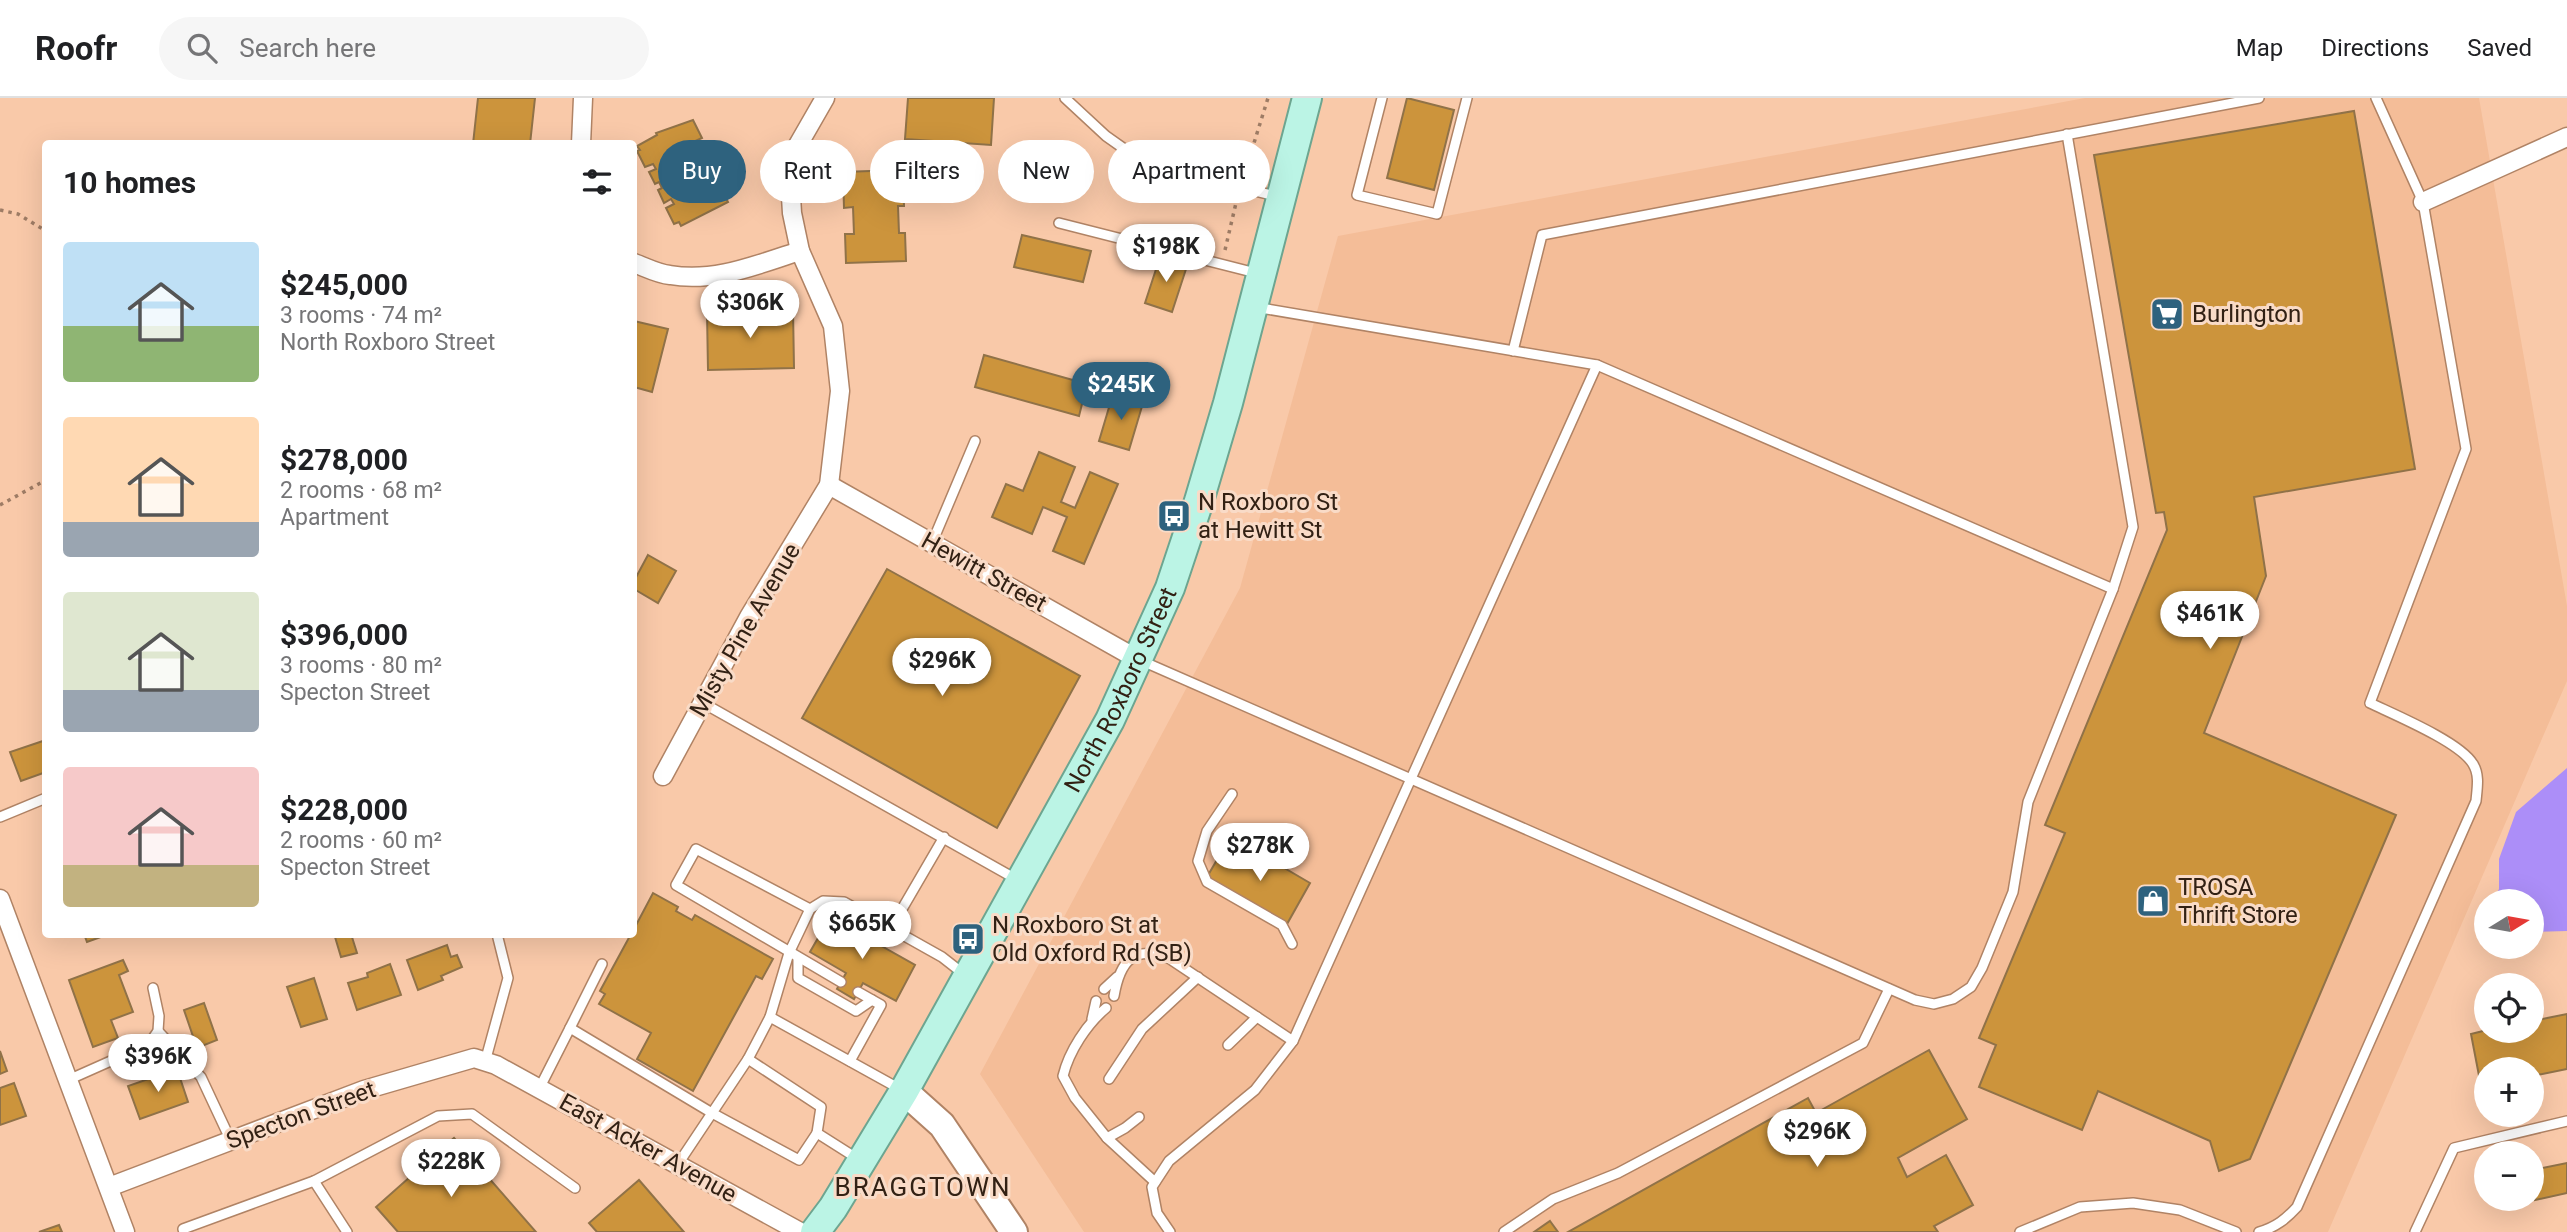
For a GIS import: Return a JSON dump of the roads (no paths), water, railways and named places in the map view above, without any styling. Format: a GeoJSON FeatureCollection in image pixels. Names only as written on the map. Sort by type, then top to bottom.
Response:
{"type":"FeatureCollection","features":[{"type":"Feature","properties":{"kind":"main road","name":"North Roxboro Street"},"geometry":{"type":"LineString","coordinates":[[816,1232],[904,1091],[1110,720],[1139,660],[1170,588],[1199,501],[1228,403],[1307,98]]}},
{"type":"Feature","properties":{"kind":"street"},"geometry":{"type":"LineString","coordinates":[[581,140],[583,98]]}},
{"type":"Feature","properties":{"kind":"street"},"geometry":{"type":"LineString","coordinates":[[825,98],[794,152],[790,180],[792,213],[800,251],[833,326],[840,390],[829,485]]}},
{"type":"Feature","properties":{"kind":"street"},"geometry":{"type":"LineString","coordinates":[[2423,202],[2567,137]]}},
{"type":"Feature","properties":{"kind":"street"},"geometry":{"type":"LineString","coordinates":[[637,264],[668,275],[705,278],[800,251]]}},
{"type":"Feature","properties":{"kind":"street","name":"Hewitt Street"},"geometry":{"type":"LineString","coordinates":[[829,485],[1139,660]]}},
{"type":"Feature","properties":{"kind":"street","name":"Misty Pine Avenue"},"geometry":{"type":"LineString","coordinates":[[663,776],[749,617],[829,485]]}},
{"type":"Feature","properties":{"kind":"street"},"geometry":{"type":"LineString","coordinates":[[0,899],[125,1232]]}},
{"type":"Feature","properties":{"kind":"street","name":"Specton Street"},"geometry":{"type":"LineString","coordinates":[[109,1187],[364,1090],[474,1058],[491,1063]]}},
{"type":"Feature","properties":{"kind":"street","name":"East Acker Avenue"},"geometry":{"type":"LineString","coordinates":[[491,1063],[800,1232]]}},
{"type":"Feature","properties":{"kind":"street"},"geometry":{"type":"LineString","coordinates":[[904,1091],[942,1125],[1014,1232]]}},
{"type":"Feature","properties":{"kind":"lane"},"geometry":{"type":"LineString","coordinates":[[1065,98],[1106,136],[1147,165],[1282,197]]}},
{"type":"Feature","properties":{"kind":"lane"},"geometry":{"type":"LineString","coordinates":[[1382,98],[1357,195],[1437,214],[1467,98]]}},
{"type":"Feature","properties":{"kind":"lane"},"geometry":{"type":"LineString","coordinates":[[1513,351],[1542,234],[2259,98]]}},
{"type":"Feature","properties":{"kind":"lane"},"geometry":{"type":"LineString","coordinates":[[2259,1232],[2271,1229],[2285,1220],[2297,1207],[2476,801],[2478,783],[2474,765],[2462,750],[2370,703],[2466,449],[2423,202],[2376,98]]}},
{"type":"Feature","properties":{"kind":"lane"},"geometry":{"type":"LineString","coordinates":[[1139,660],[1915,1000],[1934,1004],[1953,999],[1970,987],[1982,968],[2013,892],[2028,802],[2113,589],[2133,527],[2067,134]]}},
{"type":"Feature","properties":{"kind":"lane"},"geometry":{"type":"LineString","coordinates":[[1059,223],[1262,275]]}},
{"type":"Feature","properties":{"kind":"lane"},"geometry":{"type":"LineString","coordinates":[[1253,307],[1597,365],[2113,589]]}},
{"type":"Feature","properties":{"kind":"lane"},"geometry":{"type":"LineString","coordinates":[[1170,1232],[1157,1213],[1152,1187],[1169,1161],[1255,1090],[1293,1041],[1597,365]]}},
{"type":"Feature","properties":{"kind":"lane"},"geometry":{"type":"LineString","coordinates":[[932,543],[975,441]]}},
{"type":"Feature","properties":{"kind":"lane"},"geometry":{"type":"LineString","coordinates":[[703,703],[1021,881]]}},
{"type":"Feature","properties":{"kind":"lane"},"geometry":{"type":"LineString","coordinates":[[1232,794],[1207,831],[1198,861],[1207,882],[1283,925],[1292,944]]}},
{"type":"Feature","properties":{"kind":"lane"},"geometry":{"type":"LineString","coordinates":[[0,817],[42,800]]}},
{"type":"Feature","properties":{"kind":"lane"},"geometry":{"type":"LineString","coordinates":[[891,928],[944,837]]}},
{"type":"Feature","properties":{"kind":"lane"},"geometry":{"type":"LineString","coordinates":[[810,909],[696,849],[676,885],[841,982]]}},
{"type":"Feature","properties":{"kind":"lane"},"geometry":{"type":"LineString","coordinates":[[678,1164],[748,1059],[770,1017],[789,953],[810,909],[823,901],[844,902],[942,957],[968,977]]}},
{"type":"Feature","properties":{"kind":"lane"},"geometry":{"type":"LineString","coordinates":[[491,1063],[508,978],[499,938]]}},
{"type":"Feature","properties":{"kind":"lane"},"geometry":{"type":"LineString","coordinates":[[1104,989],[1117,977],[1126,961],[1147,952],[1170,959],[1293,1041]]}},
{"type":"Feature","properties":{"kind":"lane"},"geometry":{"type":"LineString","coordinates":[[798,958],[798,978],[856,1011],[872,1000]]}},
{"type":"Feature","properties":{"kind":"lane"},"geometry":{"type":"LineString","coordinates":[[539,1088],[602,964]]}},
{"type":"Feature","properties":{"kind":"lane"},"geometry":{"type":"LineString","coordinates":[[1114,996],[1117,977]]}},
{"type":"Feature","properties":{"kind":"lane"},"geometry":{"type":"LineString","coordinates":[[1109,1079],[1142,1029],[1198,977]]}},
{"type":"Feature","properties":{"kind":"lane"},"geometry":{"type":"LineString","coordinates":[[68,1080],[149,1044],[158,1031],[159,1016],[153,988]]}},
{"type":"Feature","properties":{"kind":"lane"},"geometry":{"type":"LineString","coordinates":[[1504,1232],[1553,1199],[1618,1173],[1863,1042],[1889,989]]}},
{"type":"Feature","properties":{"kind":"lane"},"geometry":{"type":"LineString","coordinates":[[850,1061],[881,1005],[858,992]]}},
{"type":"Feature","properties":{"kind":"lane"},"geometry":{"type":"LineString","coordinates":[[1096,1001],[1092,1019],[1066,1065],[1063,1076],[1075,1098],[1107,1138],[1155,1182]]}},
{"type":"Feature","properties":{"kind":"lane"},"geometry":{"type":"LineString","coordinates":[[1092,1019],[1107,1007]]}},
{"type":"Feature","properties":{"kind":"lane"},"geometry":{"type":"LineString","coordinates":[[770,1017],[904,1091]]}},
{"type":"Feature","properties":{"kind":"lane"},"geometry":{"type":"LineString","coordinates":[[1228,1045],[1257,1017]]}},
{"type":"Feature","properties":{"kind":"lane"},"geometry":{"type":"LineString","coordinates":[[570,1028],[712,1113],[799,1160],[817,1133],[821,1107],[748,1059]]}},
{"type":"Feature","properties":{"kind":"lane"},"geometry":{"type":"LineString","coordinates":[[158,1031],[201,1077],[231,1141]]}},
{"type":"Feature","properties":{"kind":"lane"},"geometry":{"type":"LineString","coordinates":[[184,1232],[183,1229],[314,1181],[438,1116],[472,1114],[575,1188]]}},
{"type":"Feature","properties":{"kind":"lane"},"geometry":{"type":"LineString","coordinates":[[1107,1138],[1139,1117]]}},
{"type":"Feature","properties":{"kind":"lane"},"geometry":{"type":"LineString","coordinates":[[2416,1232],[2454,1147],[2567,1121]]}},
{"type":"Feature","properties":{"kind":"lane"},"geometry":{"type":"LineString","coordinates":[[817,1133],[862,1162]]}},
{"type":"Feature","properties":{"kind":"lane"},"geometry":{"type":"LineString","coordinates":[[314,1181],[347,1232]]}},
{"type":"Feature","properties":{"kind":"lane"},"geometry":{"type":"LineString","coordinates":[[2020,1232],[2080,1207],[2133,1203],[2180,1210],[2236,1232]]}},
{"type":"Feature","properties":{"kind":"place","name":"Burlington"},"geometry":{"type":"Point","coordinates":[2167,314]}},
{"type":"Feature","properties":{"kind":"place","name":"N Roxboro St at Hewitt St"},"geometry":{"type":"Point","coordinates":[1174,516]}},
{"type":"Feature","properties":{"kind":"place","name":"TROSA Thrift Store"},"geometry":{"type":"Point","coordinates":[2153,901]}},
{"type":"Feature","properties":{"kind":"place","name":"N Roxboro St at Old Oxford Rd (SB)"},"geometry":{"type":"Point","coordinates":[968,939]}},
{"type":"Feature","properties":{"kind":"district","name":"BRAGGTOWN"},"geometry":{"type":"Point","coordinates":[923,1187]}}]}
